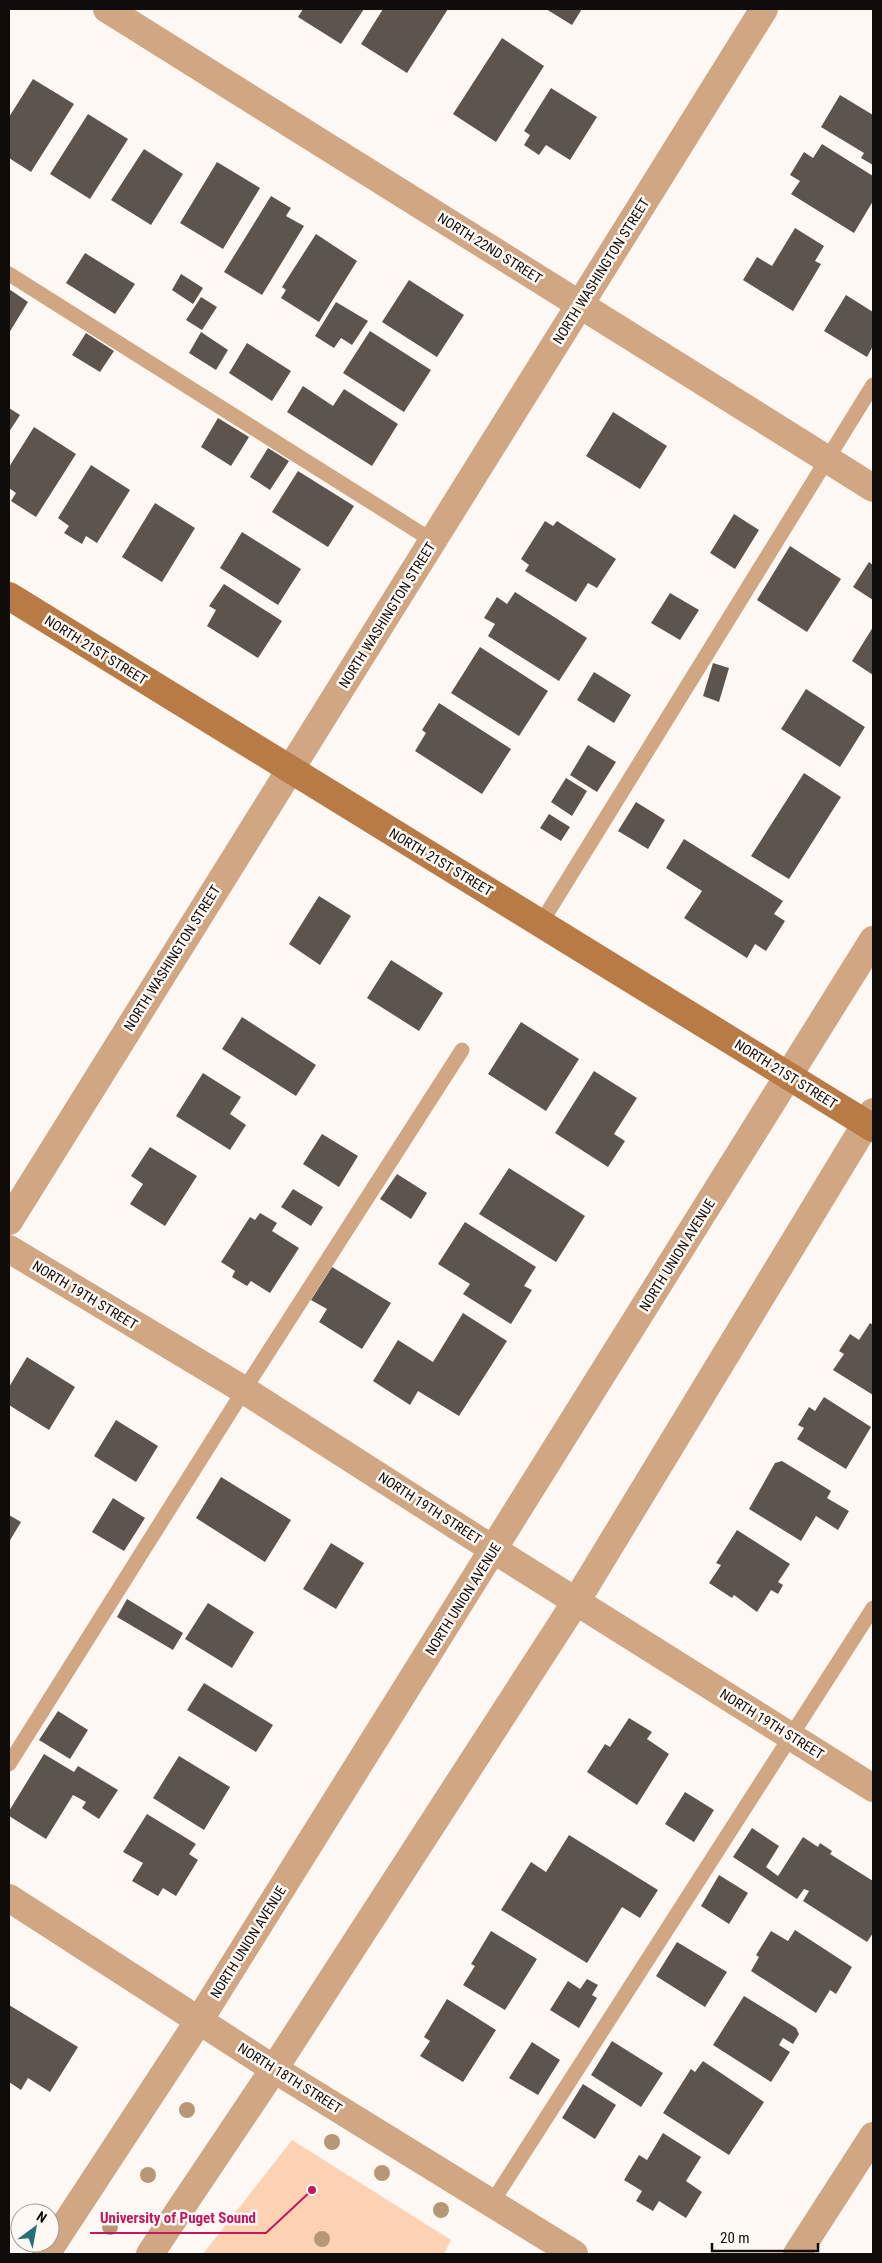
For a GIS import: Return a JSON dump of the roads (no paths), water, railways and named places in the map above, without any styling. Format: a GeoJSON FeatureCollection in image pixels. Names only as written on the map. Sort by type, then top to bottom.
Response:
{"type":"FeatureCollection","features":[{"type":"Feature","properties":{"kind":"main road","name":"NORTH 21ST STREET"},"geometry":{"type":"LineString","coordinates":[[9,596],[789,1076],[871,1121]]}},
{"type":"Feature","properties":{"kind":"street","name":"NORTH 22ND STREET"},"geometry":{"type":"LineString","coordinates":[[107,9],[873,488]]}},
{"type":"Feature","properties":{"kind":"street","name":"NORTH WASHINGTON STREET"},"geometry":{"type":"LineString","coordinates":[[9,1220],[764,9]]}},
{"type":"Feature","properties":{"kind":"street","name":"NORTH UNION AVENUE"},"geometry":{"type":"LineString","coordinates":[[46,2254],[200,2020],[873,940]]}},
{"type":"Feature","properties":{"kind":"street"},"geometry":{"type":"LineString","coordinates":[[150,2254],[274,2069],[577,1600],[871,1121]]}},
{"type":"Feature","properties":{"kind":"street","name":"NORTH 19TH STREET"},"geometry":{"type":"LineString","coordinates":[[9,1249],[244,1390],[494,1550],[577,1600],[873,1788]]}},
{"type":"Feature","properties":{"kind":"street","name":"NORTH 18TH STREET"},"geometry":{"type":"LineString","coordinates":[[9,1898],[274,2069],[574,2254]]}},
{"type":"Feature","properties":{"kind":"street"},"geometry":{"type":"LineString","coordinates":[[797,2254],[873,2136]]}},
{"type":"Feature","properties":{"kind":"lane"},"geometry":{"type":"LineString","coordinates":[[9,274],[433,541]]}},
{"type":"Feature","properties":{"kind":"lane"},"geometry":{"type":"LineString","coordinates":[[541,923],[873,385]]}},
{"type":"Feature","properties":{"kind":"lane"},"geometry":{"type":"LineString","coordinates":[[9,1764],[244,1390],[462,1050]]}},
{"type":"Feature","properties":{"kind":"lane"},"geometry":{"type":"LineString","coordinates":[[491,2204],[873,1608]]}},
{"type":"Feature","properties":{"kind":"place","name":"University of Puget Sound"},"geometry":{"type":"Point","coordinates":[312,2190]}}]}
